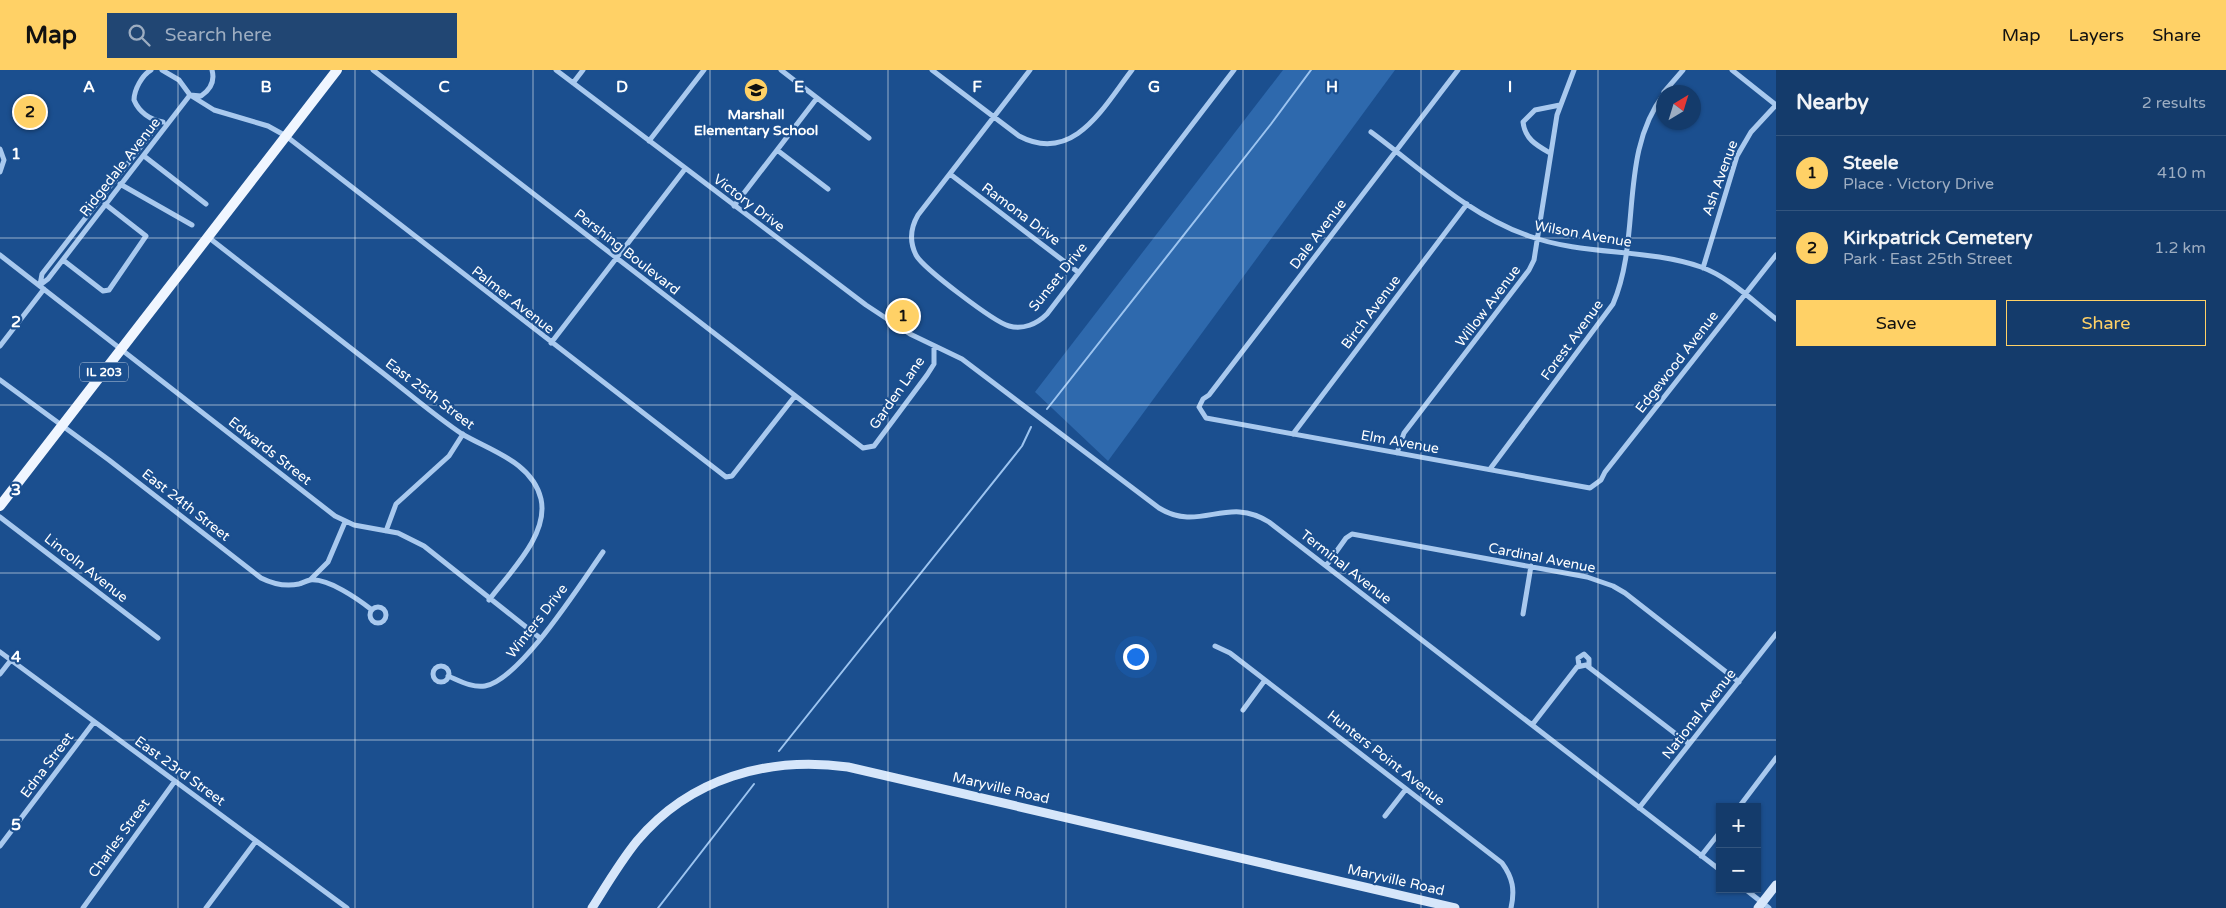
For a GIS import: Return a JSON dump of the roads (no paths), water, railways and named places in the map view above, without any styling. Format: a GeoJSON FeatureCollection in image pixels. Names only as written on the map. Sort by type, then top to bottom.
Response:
{"type":"FeatureCollection","features":[{"type":"Feature","properties":{"kind":"main road","name":"IL 203"},"geometry":{"type":"LineString","coordinates":[[0,505],[337,70]]}},
{"type":"Feature","properties":{"kind":"main road","name":"Maryville Road"},"geometry":{"type":"LineString","coordinates":[[592,908],[638,840],[678,803],[708,785],[747,770],[806,763],[848,767],[1455,908]]}},
{"type":"Feature","properties":{"kind":"main road"},"geometry":{"type":"LineString","coordinates":[[1763,906],[1776,885]]}},
{"type":"Feature","properties":{"kind":"street"},"geometry":{"type":"LineString","coordinates":[[151,70],[147,72],[139,84],[134,100],[138,109],[160,122]]}},
{"type":"Feature","properties":{"kind":"street","name":"Palmer Avenue"},"geometry":{"type":"LineString","coordinates":[[162,70],[179,80],[190,95],[214,110],[268,126],[286,136],[726,477],[729,477],[795,396]]}},
{"type":"Feature","properties":{"kind":"street","name":"Ridgedale Avenue"},"geometry":{"type":"LineString","coordinates":[[0,346],[62,260],[190,95],[201,96],[212,84],[212,70]]}},
{"type":"Feature","properties":{"kind":"street","name":"Pershing Boulevard"},"geometry":{"type":"LineString","coordinates":[[373,70],[795,396],[863,448],[868,449]]}},
{"type":"Feature","properties":{"kind":"street","name":"Victory Drive"},"geometry":{"type":"LineString","coordinates":[[556,70],[874,311],[904,331],[934,346]]}},
{"type":"Feature","properties":{"kind":"street"},"geometry":{"type":"LineString","coordinates":[[573,83],[583,70]]}},
{"type":"Feature","properties":{"kind":"street"},"geometry":{"type":"LineString","coordinates":[[649,141],[704,70]]}},
{"type":"Feature","properties":{"kind":"street"},"geometry":{"type":"LineString","coordinates":[[781,70],[869,138]]}},
{"type":"Feature","properties":{"kind":"street"},"geometry":{"type":"LineString","coordinates":[[932,70],[1029,141],[1047,144],[1074,137],[1091,124],[1132,70]]}},
{"type":"Feature","properties":{"kind":"street","name":"Sunset Drive"},"geometry":{"type":"LineString","coordinates":[[1030,70],[918,215],[912,230],[915,253],[923,265],[999,322],[1022,327],[1043,318],[1234,70]]}},
{"type":"Feature","properties":{"kind":"street","name":"Dale Avenue"},"geometry":{"type":"LineString","coordinates":[[1200,411],[1203,399],[1209,395],[1458,70]]}},
{"type":"Feature","properties":{"kind":"street","name":"Willow Avenue"},"geometry":{"type":"LineString","coordinates":[[1397,453],[1404,433],[1529,270],[1536,254],[1550,153],[1560,104],[1574,70]]}},
{"type":"Feature","properties":{"kind":"street","name":"Forest Avenue"},"geometry":{"type":"LineString","coordinates":[[1671,85],[1683,70]]}},
{"type":"Feature","properties":{"kind":"street"},"geometry":{"type":"LineString","coordinates":[[1732,70],[1776,105]]}},
{"type":"Feature","properties":{"kind":"street"},"geometry":{"type":"LineString","coordinates":[[734,206],[817,98]]}},
{"type":"Feature","properties":{"kind":"street"},"geometry":{"type":"LineString","coordinates":[[1550,153],[1529,139],[1524,131],[1523,122],[1535,110],[1560,104]]}},
{"type":"Feature","properties":{"kind":"street","name":"Ash Avenue"},"geometry":{"type":"LineString","coordinates":[[1703,268],[1737,156],[1751,132],[1776,105]]}},
{"type":"Feature","properties":{"kind":"street","name":"Forest Avenue"},"geometry":{"type":"LineString","coordinates":[[1490,469],[1606,315],[1619,290],[1626,253],[1640,146],[1648,119],[1656,106]]}},
{"type":"Feature","properties":{"kind":"street"},"geometry":{"type":"LineString","coordinates":[[42,287],[42,274],[160,122],[170,120]]}},
{"type":"Feature","properties":{"kind":"street","name":"Wilson Avenue"},"geometry":{"type":"LineString","coordinates":[[1371,132],[1467,204],[1497,222],[1538,239],[1663,259],[1703,268],[1745,294],[1776,319]]}},
{"type":"Feature","properties":{"kind":"street"},"geometry":{"type":"LineString","coordinates":[[0,149],[4,160],[0,172]]}},
{"type":"Feature","properties":{"kind":"street"},"geometry":{"type":"LineString","coordinates":[[777,150],[828,189]]}},
{"type":"Feature","properties":{"kind":"street"},"geometry":{"type":"LineString","coordinates":[[144,156],[206,204]]}},
{"type":"Feature","properties":{"kind":"street"},"geometry":{"type":"LineString","coordinates":[[551,343],[685,169]]}},
{"type":"Feature","properties":{"kind":"street","name":"Ramona Drive"},"geometry":{"type":"LineString","coordinates":[[950,174],[1078,272]]}},
{"type":"Feature","properties":{"kind":"street"},"geometry":{"type":"LineString","coordinates":[[120,184],[192,225]]}},
{"type":"Feature","properties":{"kind":"street"},"geometry":{"type":"LineString","coordinates":[[62,260],[103,291],[109,290],[146,236],[105,204]]}},
{"type":"Feature","properties":{"kind":"street","name":"Birch Avenue"},"geometry":{"type":"LineString","coordinates":[[1293,434],[1467,204]]}},
{"type":"Feature","properties":{"kind":"street","name":"East 25th Street"},"geometry":{"type":"LineString","coordinates":[[208,237],[463,434],[499,452],[519,467],[537,488],[542,505],[541,523],[534,540],[489,600]]}},
{"type":"Feature","properties":{"kind":"street","name":"Edwards Street"},"geometry":{"type":"LineString","coordinates":[[0,255],[345,522],[411,538],[424,546],[489,600],[540,638]]}},
{"type":"Feature","properties":{"kind":"street","name":"Edgewood Avenue"},"geometry":{"type":"LineString","coordinates":[[1597,484],[1776,255]]}},
{"type":"Feature","properties":{"kind":"street","name":"Garden Lane"},"geometry":{"type":"LineString","coordinates":[[868,449],[874,446],[932,369],[936,356],[934,346]]}},
{"type":"Feature","properties":{"kind":"street","name":"Terminal Avenue"},"geometry":{"type":"LineString","coordinates":[[934,346],[972,366],[1165,512],[1188,518],[1234,510],[1252,513],[1269,522],[1716,867]]}},
{"type":"Feature","properties":{"kind":"street","name":"East 24th Street"},"geometry":{"type":"LineString","coordinates":[[0,380],[261,578],[288,586],[310,580],[338,588],[372,610]]}},
{"type":"Feature","properties":{"kind":"street","name":"Elm Avenue"},"geometry":{"type":"LineString","coordinates":[[1200,411],[1210,419],[1573,484],[1584,488],[1597,484]]}},
{"type":"Feature","properties":{"kind":"street"},"geometry":{"type":"LineString","coordinates":[[386,531],[396,504],[449,456],[463,434]]}},
{"type":"Feature","properties":{"kind":"street","name":"Lincoln Avenue"},"geometry":{"type":"LineString","coordinates":[[0,517],[158,638]]}},
{"type":"Feature","properties":{"kind":"street"},"geometry":{"type":"LineString","coordinates":[[310,580],[328,562],[345,522]]}},
{"type":"Feature","properties":{"kind":"street","name":"Cardinal Avenue"},"geometry":{"type":"LineString","coordinates":[[1326,566],[1346,538],[1352,534],[1587,576],[1613,586],[1739,682]]}},
{"type":"Feature","properties":{"kind":"street","name":"Winters Drive"},"geometry":{"type":"LineString","coordinates":[[448,676],[477,686],[493,684],[514,668],[540,638],[603,552]]}},
{"type":"Feature","properties":{"kind":"street"},"geometry":{"type":"LineString","coordinates":[[1523,614],[1531,566]]}},
{"type":"Feature","properties":{"kind":"street","name":"National Avenue"},"geometry":{"type":"LineString","coordinates":[[1639,808],[1776,634]]}},
{"type":"Feature","properties":{"kind":"street","name":"Hunters Point Avenue"},"geometry":{"type":"LineString","coordinates":[[1215,646],[1225,649],[1502,863],[1510,874],[1514,887],[1512,908]]}},
{"type":"Feature","properties":{"kind":"street","name":"East 23rd Street"},"geometry":{"type":"LineString","coordinates":[[0,652],[347,908]]}},
{"type":"Feature","properties":{"kind":"street"},"geometry":{"type":"LineString","coordinates":[[1532,725],[1579,666],[1578,658],[1584,654],[1589,659],[1589,667]]}},
{"type":"Feature","properties":{"kind":"street"},"geometry":{"type":"LineString","coordinates":[[0,674],[10,660]]}},
{"type":"Feature","properties":{"kind":"street"},"geometry":{"type":"LineString","coordinates":[[1579,666],[1589,667],[1689,744]]}},
{"type":"Feature","properties":{"kind":"street"},"geometry":{"type":"LineString","coordinates":[[1243,710],[1265,680]]}},
{"type":"Feature","properties":{"kind":"street","name":"Edna Street"},"geometry":{"type":"LineString","coordinates":[[0,846],[94,722]]}},
{"type":"Feature","properties":{"kind":"street"},"geometry":{"type":"LineString","coordinates":[[1742,803],[1776,758]]}},
{"type":"Feature","properties":{"kind":"street","name":"Charles Street"},"geometry":{"type":"LineString","coordinates":[[83,908],[174,782]]}},
{"type":"Feature","properties":{"kind":"street"},"geometry":{"type":"LineString","coordinates":[[1385,816],[1406,789]]}},
{"type":"Feature","properties":{"kind":"street"},"geometry":{"type":"LineString","coordinates":[[1702,856],[1716,837]]}},
{"type":"Feature","properties":{"kind":"street"},"geometry":{"type":"LineString","coordinates":[[206,908],[256,841]]}},
{"type":"Feature","properties":{"kind":"street"},"geometry":{"type":"LineString","coordinates":[[1749,893],[1763,906]]}},
{"type":"Feature","properties":{"kind":"waterway"},"geometry":{"type":"LineString","coordinates":[[1047,409],[1271,124],[1311,70]]}},
{"type":"Feature","properties":{"kind":"waterway"},"geometry":{"type":"LineString","coordinates":[[779,751],[1022,446],[1031,427]]}},
{"type":"Feature","properties":{"kind":"waterway"},"geometry":{"type":"LineString","coordinates":[[658,908],[754,784]]}},
{"type":"Feature","properties":{"kind":"place","name":"Marshall Elementary School"},"geometry":{"type":"Point","coordinates":[756,90]}},
{"type":"Feature","properties":{"kind":"place","name":"Kirkpatrick Cemetery"},"geometry":{"type":"Point","coordinates":[30,112]}},
{"type":"Feature","properties":{"kind":"place","name":"Steele"},"geometry":{"type":"Point","coordinates":[903,316]}}]}
